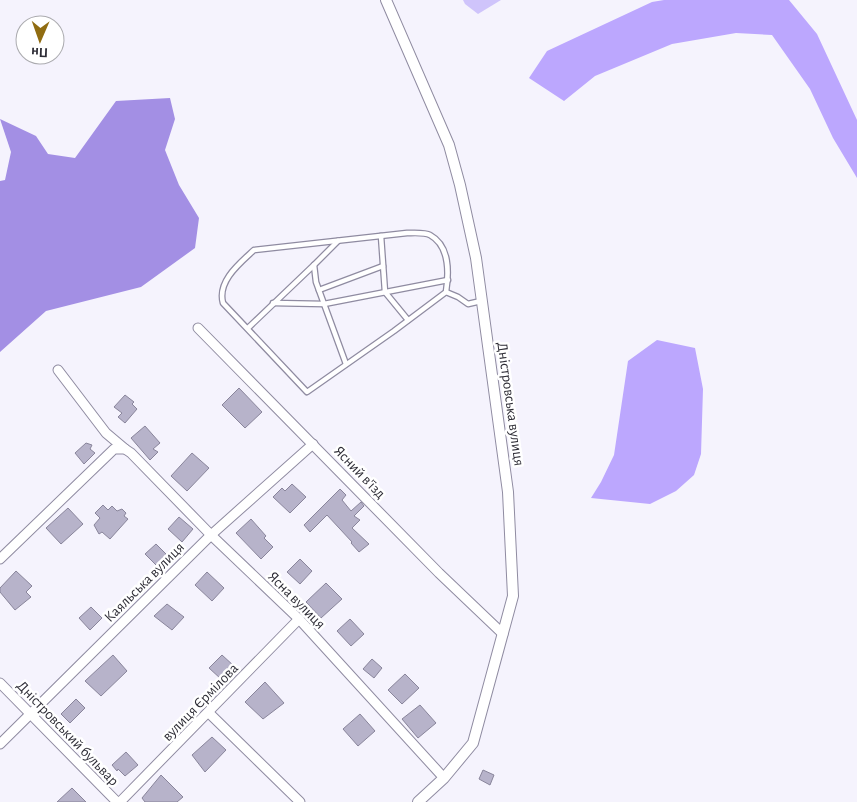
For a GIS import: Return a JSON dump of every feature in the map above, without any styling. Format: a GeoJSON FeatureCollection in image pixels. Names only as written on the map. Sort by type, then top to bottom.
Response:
{"type":"FeatureCollection","features":[{"type":"Feature","properties":{"kind":"street","name":"Дністровська вулиця"},"geometry":{"type":"LineString","coordinates":[[386,0],[449,145],[472,239],[508,492],[513,596],[473,743],[444,778],[418,802]]}},
{"type":"Feature","properties":{"kind":"street","name":"Ясний в'їзд"},"geometry":{"type":"LineString","coordinates":[[198,328],[439,573],[503,634]]}},
{"type":"Feature","properties":{"kind":"street","name":"Ясна вулиця"},"geometry":{"type":"LineString","coordinates":[[58,370],[106,433],[131,453],[211,535],[299,619],[444,778]]}},
{"type":"Feature","properties":{"kind":"street","name":"Каяльська вулиця"},"geometry":{"type":"LineString","coordinates":[[0,744],[211,535],[313,444]]}},
{"type":"Feature","properties":{"kind":"street"},"geometry":{"type":"LineString","coordinates":[[0,559],[114,450],[125,449]]}},
{"type":"Feature","properties":{"kind":"street","name":"вулиця Єрмілова"},"geometry":{"type":"LineString","coordinates":[[118,802],[209,713],[299,619]]}},
{"type":"Feature","properties":{"kind":"street","name":"Дністровський бульвар"},"geometry":{"type":"LineString","coordinates":[[0,683],[118,802]]}},
{"type":"Feature","properties":{"kind":"street"},"geometry":{"type":"LineString","coordinates":[[209,713],[300,802]]}},
{"type":"Feature","properties":{"kind":"lane"},"geometry":{"type":"LineString","coordinates":[[407,233],[429,234],[440,244],[448,260],[446,292],[307,392],[223,303],[221,296],[223,286],[237,267],[254,250],[381,236],[407,233]]}},
{"type":"Feature","properties":{"kind":"lane"},"geometry":{"type":"LineString","coordinates":[[381,236],[385,292],[408,320]]}},
{"type":"Feature","properties":{"kind":"lane"},"geometry":{"type":"LineString","coordinates":[[248,328],[339,240]]}},
{"type":"Feature","properties":{"kind":"lane"},"geometry":{"type":"LineString","coordinates":[[314,265],[319,290],[346,364]]}},
{"type":"Feature","properties":{"kind":"lane"},"geometry":{"type":"LineString","coordinates":[[319,290],[383,266]]}},
{"type":"Feature","properties":{"kind":"lane"},"geometry":{"type":"LineString","coordinates":[[273,304],[324,304],[448,280]]}},
{"type":"Feature","properties":{"kind":"lane"},"geometry":{"type":"LineString","coordinates":[[446,292],[468,304],[482,301]]}},
{"type":"Feature","properties":{"kind":"shaded area"},"geometry":{"type":"Polygon","coordinates":[[[463,0],[501,0],[478,14],[465,4],[463,0]]]}},
{"type":"Feature","properties":{"kind":"shaded area"},"geometry":{"type":"Polygon","coordinates":[[[664,0],[789,0],[817,34],[857,120],[857,178],[833,138],[810,89],[772,35],[736,33],[672,44],[595,76],[564,101],[529,78],[547,51],[652,2],[664,0]]]}},
{"type":"Feature","properties":{"kind":"shaded area"},"geometry":{"type":"Polygon","coordinates":[[[170,98],[175,119],[165,150],[179,185],[199,218],[195,248],[141,287],[46,311],[0,352],[0,181],[5,180],[11,152],[0,119],[36,136],[48,154],[75,158],[116,101],[170,98]]]}},
{"type":"Feature","properties":{"kind":"shaded area"},"geometry":{"type":"Polygon","coordinates":[[[657,340],[695,348],[703,389],[701,454],[694,475],[676,491],[650,504],[591,498],[614,455],[628,361],[657,340]]]}},
{"type":"Feature","properties":{"kind":"building"},"geometry":{"type":"Polygon","coordinates":[[[239,388],[262,412],[245,428],[222,405],[239,388]]]}},
{"type":"Feature","properties":{"kind":"building"},"geometry":{"type":"Polygon","coordinates":[[[125,395],[134,402],[132,404],[137,409],[125,423],[118,417],[122,413],[114,407],[125,395]]]}},
{"type":"Feature","properties":{"kind":"building"},"geometry":{"type":"Polygon","coordinates":[[[145,426],[160,443],[153,449],[158,452],[150,460],[131,438],[145,426]]]}},
{"type":"Feature","properties":{"kind":"building"},"geometry":{"type":"Polygon","coordinates":[[[86,443],[92,445],[90,449],[95,453],[84,464],[75,453],[86,443]]]}},
{"type":"Feature","properties":{"kind":"building"},"geometry":{"type":"Polygon","coordinates":[[[192,453],[209,468],[187,491],[171,476],[192,453]]]}},
{"type":"Feature","properties":{"kind":"building"},"geometry":{"type":"Polygon","coordinates":[[[292,484],[306,497],[290,513],[273,497],[282,488],[285,491],[292,484]]]}},
{"type":"Feature","properties":{"kind":"building"},"geometry":{"type":"Polygon","coordinates":[[[340,489],[346,495],[342,500],[351,511],[361,502],[364,506],[354,516],[360,520],[352,528],[369,544],[359,552],[327,515],[310,532],[304,525],[340,489]]]}},
{"type":"Feature","properties":{"kind":"building"},"geometry":{"type":"Polygon","coordinates":[[[103,505],[108,510],[112,506],[117,511],[122,509],[126,513],[124,516],[128,519],[110,539],[102,532],[99,534],[94,525],[100,518],[95,513],[103,505]]]}},
{"type":"Feature","properties":{"kind":"building"},"geometry":{"type":"Polygon","coordinates":[[[68,508],[83,524],[61,544],[46,528],[68,508]]]}},
{"type":"Feature","properties":{"kind":"building"},"geometry":{"type":"Polygon","coordinates":[[[179,517],[193,529],[182,542],[168,529],[179,517]]]}},
{"type":"Feature","properties":{"kind":"building"},"geometry":{"type":"Polygon","coordinates":[[[251,519],[266,536],[264,538],[273,547],[261,559],[236,533],[251,519]]]}},
{"type":"Feature","properties":{"kind":"building"},"geometry":{"type":"Polygon","coordinates":[[[156,544],[171,559],[160,569],[145,554],[156,544]]]}},
{"type":"Feature","properties":{"kind":"building"},"geometry":{"type":"Polygon","coordinates":[[[300,559],[312,571],[300,584],[287,572],[300,559]]]}},
{"type":"Feature","properties":{"kind":"building"},"geometry":{"type":"Polygon","coordinates":[[[16,571],[32,586],[26,592],[31,597],[15,610],[0,592],[0,588],[16,571]]]}},
{"type":"Feature","properties":{"kind":"building"},"geometry":{"type":"Polygon","coordinates":[[[207,572],[224,588],[212,601],[195,585],[207,572]]]}},
{"type":"Feature","properties":{"kind":"building"},"geometry":{"type":"Polygon","coordinates":[[[326,583],[342,599],[321,618],[306,602],[326,583]]]}},
{"type":"Feature","properties":{"kind":"building"},"geometry":{"type":"Polygon","coordinates":[[[167,604],[184,617],[172,630],[154,616],[167,604]]]}},
{"type":"Feature","properties":{"kind":"building"},"geometry":{"type":"Polygon","coordinates":[[[91,607],[102,618],[90,630],[79,618],[91,607]]]}},
{"type":"Feature","properties":{"kind":"building"},"geometry":{"type":"Polygon","coordinates":[[[350,619],[364,634],[351,646],[337,631],[350,619]]]}},
{"type":"Feature","properties":{"kind":"building"},"geometry":{"type":"Polygon","coordinates":[[[113,655],[127,671],[101,696],[85,681],[113,655]]]}},
{"type":"Feature","properties":{"kind":"building"},"geometry":{"type":"Polygon","coordinates":[[[222,655],[234,666],[221,679],[209,668],[222,655]]]}},
{"type":"Feature","properties":{"kind":"building"},"geometry":{"type":"Polygon","coordinates":[[[372,659],[382,668],[374,678],[363,669],[372,659]]]}},
{"type":"Feature","properties":{"kind":"building"},"geometry":{"type":"Polygon","coordinates":[[[405,674],[419,688],[402,704],[388,690],[405,674]]]}},
{"type":"Feature","properties":{"kind":"building"},"geometry":{"type":"Polygon","coordinates":[[[265,682],[284,703],[263,719],[245,702],[265,682]]]}},
{"type":"Feature","properties":{"kind":"building"},"geometry":{"type":"Polygon","coordinates":[[[76,699],[85,708],[70,723],[61,714],[76,699]]]}},
{"type":"Feature","properties":{"kind":"building"},"geometry":{"type":"Polygon","coordinates":[[[420,705],[436,723],[418,738],[402,719],[420,705]]]}},
{"type":"Feature","properties":{"kind":"building"},"geometry":{"type":"Polygon","coordinates":[[[360,714],[375,731],[358,746],[343,729],[360,714]]]}},
{"type":"Feature","properties":{"kind":"building"},"geometry":{"type":"Polygon","coordinates":[[[212,737],[226,750],[205,772],[192,755],[212,737]]]}},
{"type":"Feature","properties":{"kind":"building"},"geometry":{"type":"Polygon","coordinates":[[[126,752],[138,765],[125,776],[112,765],[126,752]]]}},
{"type":"Feature","properties":{"kind":"building"},"geometry":{"type":"Polygon","coordinates":[[[483,770],[494,775],[490,785],[479,779],[483,770]]]}},
{"type":"Feature","properties":{"kind":"building"},"geometry":{"type":"Polygon","coordinates":[[[161,775],[183,797],[177,802],[145,802],[142,798],[161,775]]]}},
{"type":"Feature","properties":{"kind":"building"},"geometry":{"type":"Polygon","coordinates":[[[72,788],[86,802],[57,802],[72,788]]]}}]}
